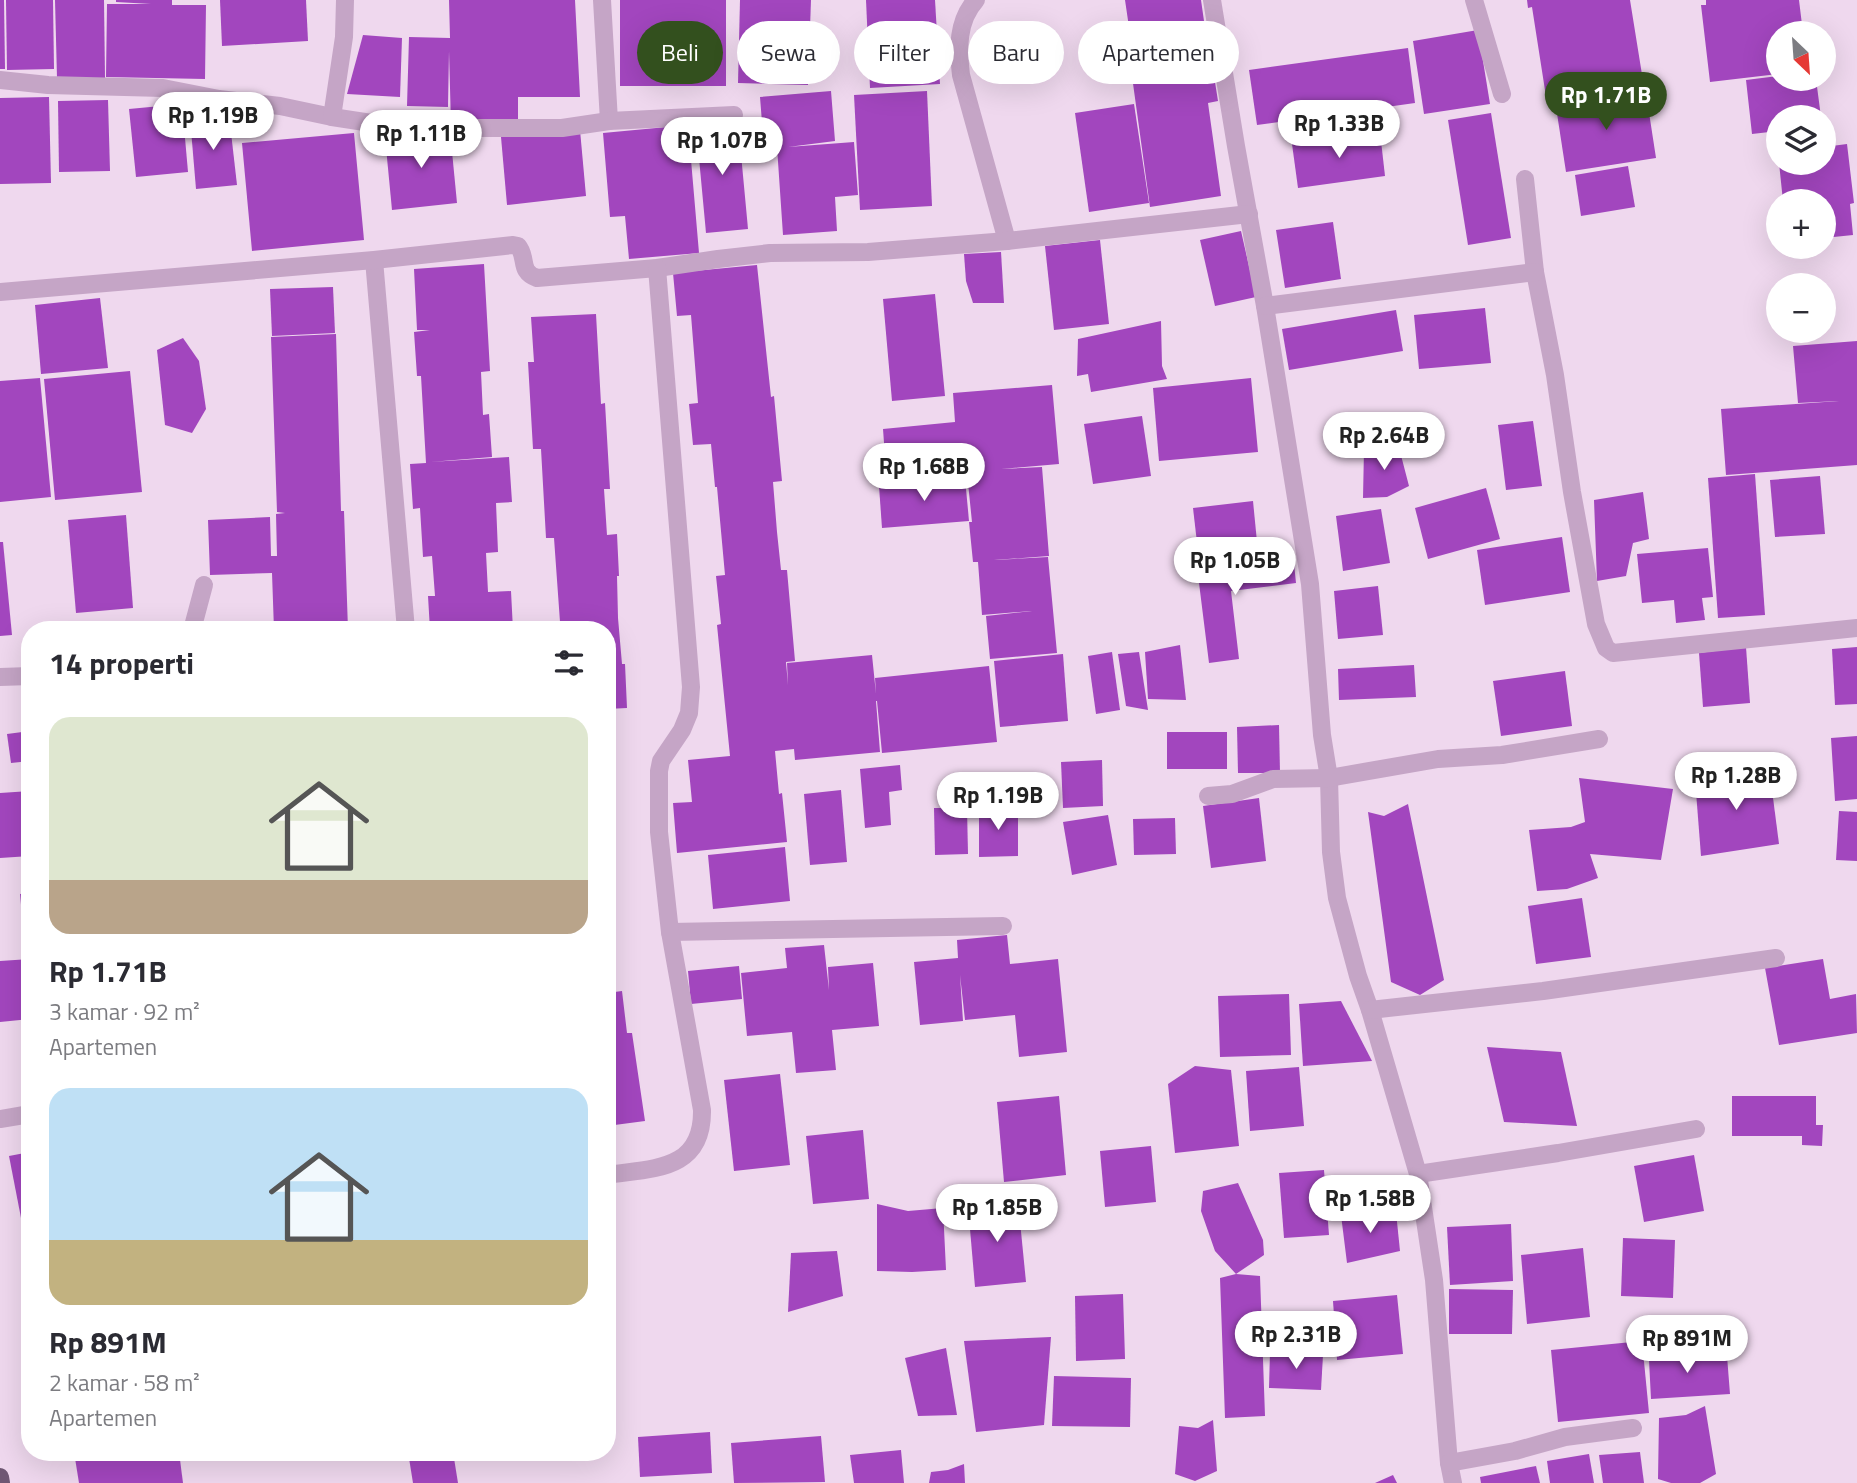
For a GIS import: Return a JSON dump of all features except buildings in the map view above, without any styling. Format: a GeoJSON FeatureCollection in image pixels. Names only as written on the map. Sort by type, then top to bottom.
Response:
{"type":"FeatureCollection","features":[{"type":"Feature","properties":{"kind":"main road"},"geometry":{"type":"LineString","coordinates":[[0,1477],[1,1483]]}},
{"type":"Feature","properties":{"kind":"street"},"geometry":{"type":"LineString","coordinates":[[332,117],[344,37],[345,0]]}},
{"type":"Feature","properties":{"kind":"street"},"geometry":{"type":"LineString","coordinates":[[602,0],[610,121]]}},
{"type":"Feature","properties":{"kind":"street"},"geometry":{"type":"LineString","coordinates":[[976,0],[967,9],[962,25],[958,51],[961,75],[1007,240]]}},
{"type":"Feature","properties":{"kind":"street"},"geometry":{"type":"LineString","coordinates":[[1212,0],[1310,584],[1322,735],[1329,778],[1331,852],[1337,898],[1357,976],[1370,1010],[1418,1174],[1434,1280],[1449,1463],[1453,1483]]}},
{"type":"Feature","properties":{"kind":"street"},"geometry":{"type":"LineString","coordinates":[[1474,0],[1502,94]]}},
{"type":"Feature","properties":{"kind":"street"},"geometry":{"type":"LineString","coordinates":[[0,80],[48,85],[163,89],[391,125],[562,128],[610,121],[734,115]]}},
{"type":"Feature","properties":{"kind":"street"},"geometry":{"type":"LineString","coordinates":[[1525,179],[1535,272],[1555,375],[1572,492],[1596,624],[1606,648],[1613,653],[1857,628]]}},
{"type":"Feature","properties":{"kind":"street"},"geometry":{"type":"LineString","coordinates":[[0,292],[374,260],[513,245],[521,250],[524,269],[537,278],[657,268],[770,253],[867,252],[1007,240],[1249,214]]}},
{"type":"Feature","properties":{"kind":"street"},"geometry":{"type":"LineString","coordinates":[[374,260],[405,621]]}},
{"type":"Feature","properties":{"kind":"street"},"geometry":{"type":"LineString","coordinates":[[616,1174],[669,1166],[684,1156],[703,1126],[670,932],[659,832],[661,761],[689,713],[691,687],[657,268]]}},
{"type":"Feature","properties":{"kind":"street"},"geometry":{"type":"LineString","coordinates":[[1265,306],[1535,272]]}},
{"type":"Feature","properties":{"kind":"street"},"geometry":{"type":"LineString","coordinates":[[194,621],[204,585]]}},
{"type":"Feature","properties":{"kind":"street"},"geometry":{"type":"LineString","coordinates":[[0,677],[21,676]]}},
{"type":"Feature","properties":{"kind":"street"},"geometry":{"type":"LineString","coordinates":[[1209,796],[1232,794],[1273,779],[1329,778],[1438,759],[1502,755],[1599,739]]}},
{"type":"Feature","properties":{"kind":"street"},"geometry":{"type":"LineString","coordinates":[[670,932],[1003,926]]}},
{"type":"Feature","properties":{"kind":"street"},"geometry":{"type":"LineString","coordinates":[[1370,1010],[1543,991],[1776,958]]}},
{"type":"Feature","properties":{"kind":"street"},"geometry":{"type":"LineString","coordinates":[[0,1119],[21,1116]]}},
{"type":"Feature","properties":{"kind":"street"},"geometry":{"type":"LineString","coordinates":[[1418,1174],[1696,1129]]}},
{"type":"Feature","properties":{"kind":"street"},"geometry":{"type":"LineString","coordinates":[[1449,1463],[1515,1451],[1565,1437],[1633,1428]]}}]}
